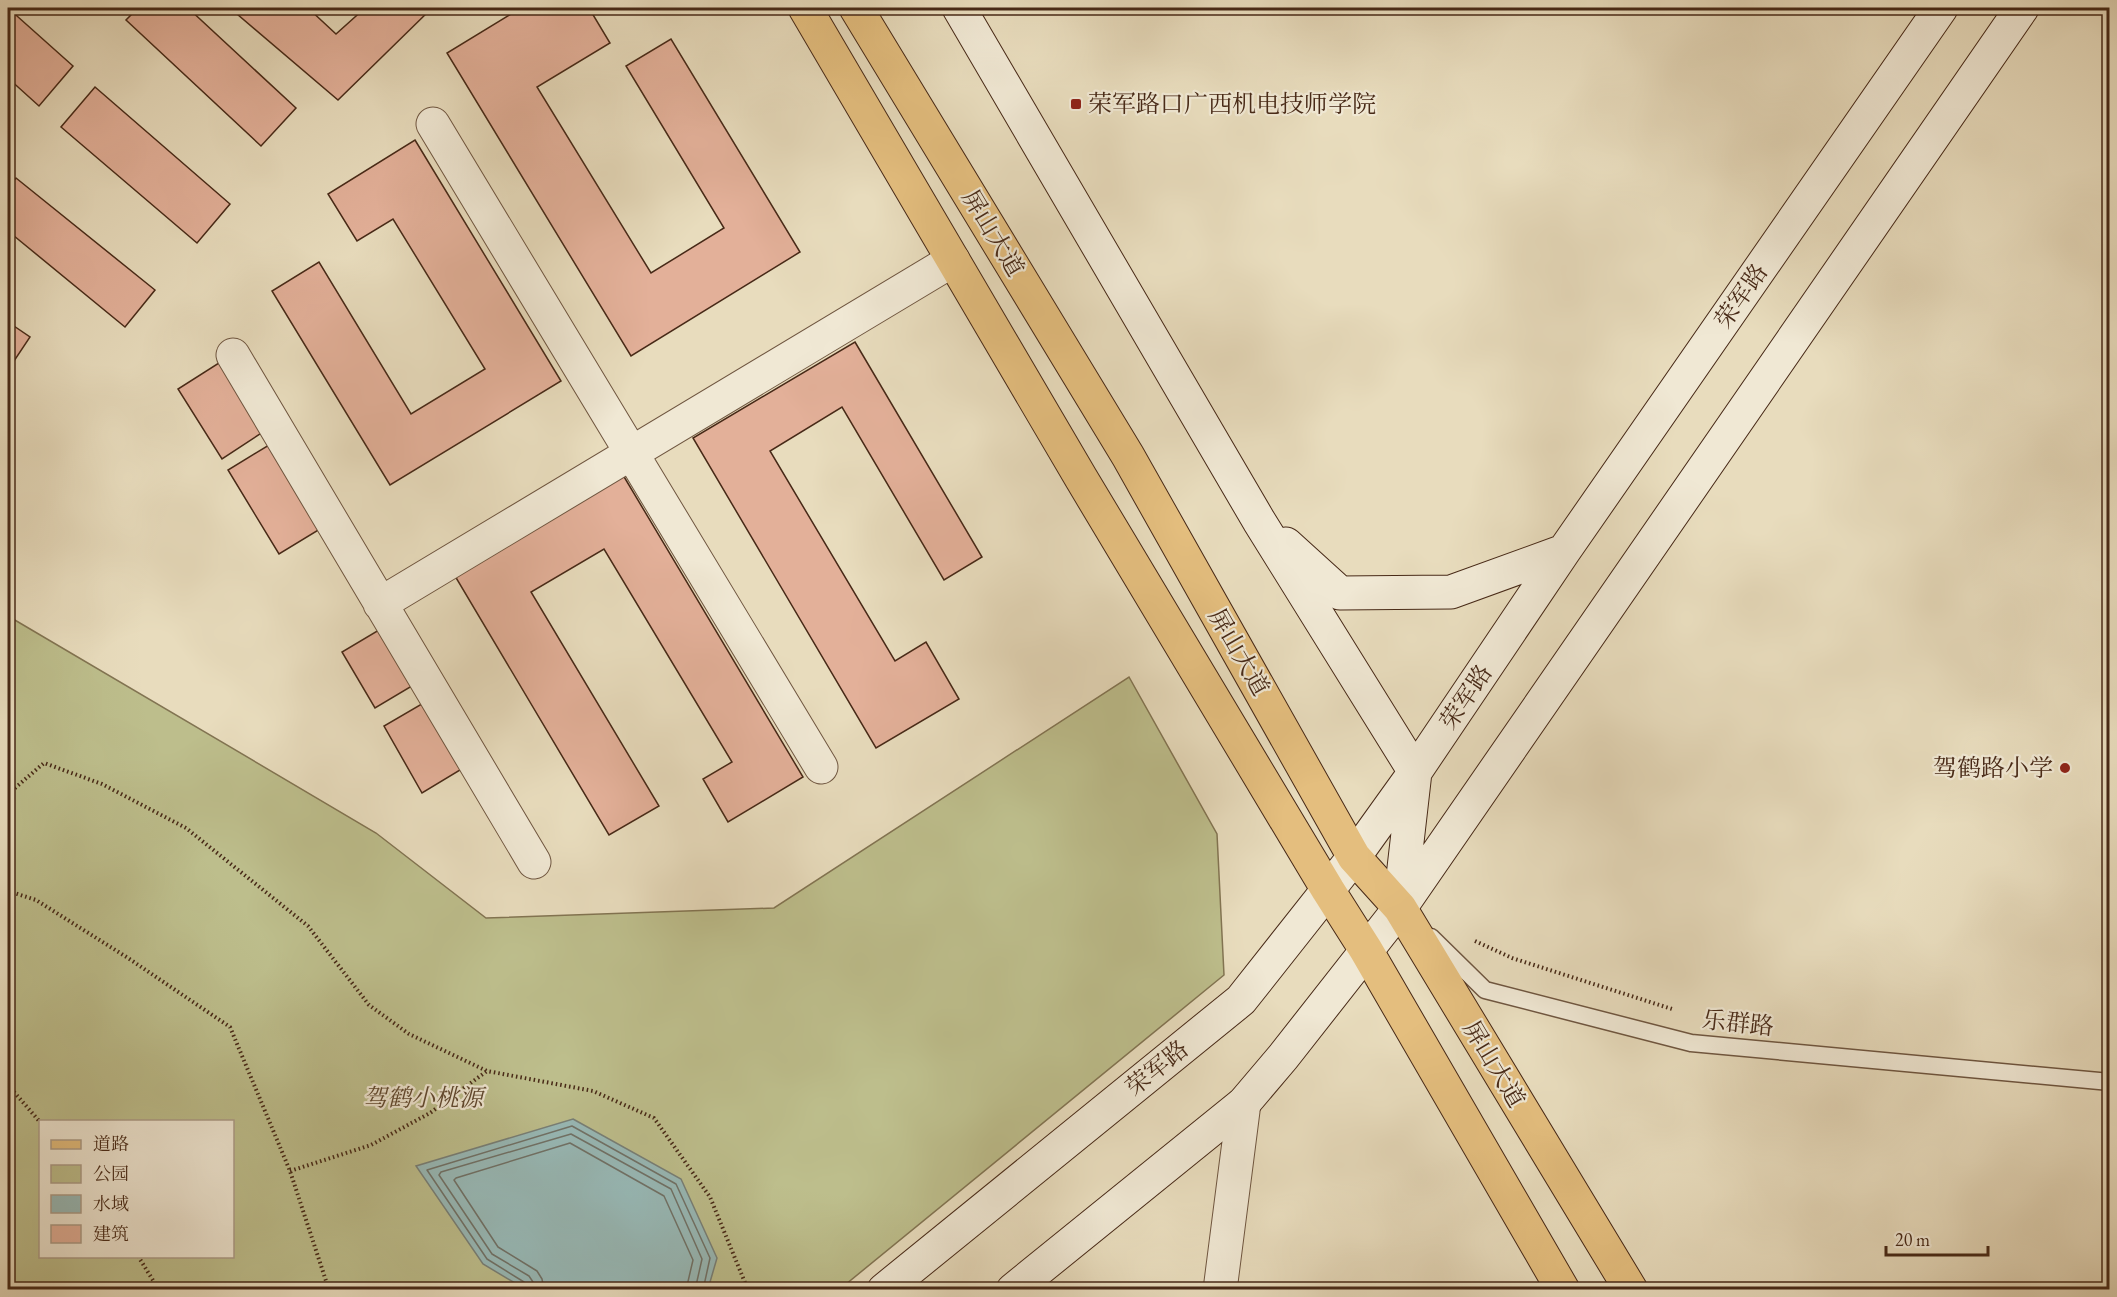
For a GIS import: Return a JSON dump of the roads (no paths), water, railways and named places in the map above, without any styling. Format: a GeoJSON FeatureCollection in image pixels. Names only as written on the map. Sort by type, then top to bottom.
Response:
{"type":"FeatureCollection","features":[{"type":"Feature","properties":{"kind":"main road","name":"屏山大道"},"geometry":{"type":"LineString","coordinates":[[805,8],[1081,478],[1366,950],[1563,1290]]}},
{"type":"Feature","properties":{"kind":"main road","name":"屏山大道"},"geometry":{"type":"LineString","coordinates":[[856,8],[1128,456],[1354,857],[1400,908],[1631,1290]]}},
{"type":"Feature","properties":{"kind":"main road"},"geometry":{"type":"LineString","coordinates":[[959,8],[1259,521],[1415,772],[1400,908]]}},
{"type":"Feature","properties":{"kind":"main road","name":"荣军路"},"geometry":{"type":"LineString","coordinates":[[884,1290],[1241,1000],[1354,857],[1415,772],[1564,551],[1941,8]]}},
{"type":"Feature","properties":{"kind":"main road"},"geometry":{"type":"LineString","coordinates":[[1013,1290],[1244,1103],[1283,1057],[1400,908],[2022,8]]}},
{"type":"Feature","properties":{"kind":"main road"},"geometry":{"type":"LineString","coordinates":[[433,124],[821,767]]}},
{"type":"Feature","properties":{"kind":"main road"},"geometry":{"type":"LineString","coordinates":[[380,604],[954,260]]}},
{"type":"Feature","properties":{"kind":"main road"},"geometry":{"type":"LineString","coordinates":[[233,355],[534,862]]}},
{"type":"Feature","properties":{"kind":"main road"},"geometry":{"type":"LineString","coordinates":[[1259,521],[1341,593],[1451,592],[1564,551]]}},
{"type":"Feature","properties":{"kind":"main road"},"geometry":{"type":"LineString","coordinates":[[1220,1290],[1244,1103]]}},
{"type":"Feature","properties":{"kind":"lane","name":"乐群路"},"geometry":{"type":"LineString","coordinates":[[1400,908],[1485,990],[1691,1043],[2109,1082]]}},
{"type":"Feature","properties":{"kind":"water"},"geometry":{"type":"Polygon","coordinates":[[[573,1119],[681,1179],[717,1258],[708,1289],[525,1289],[483,1264],[416,1166],[573,1119]]]}},
{"type":"Feature","properties":{"kind":"place","name":"荣军路口广西机电技师学院"},"geometry":{"type":"Point","coordinates":[1076,104]}},
{"type":"Feature","properties":{"kind":"place","name":"驾鹤路小学"},"geometry":{"type":"Point","coordinates":[2065,768]}},
{"type":"Feature","properties":{"kind":"park label","name":"驾鹤小桃源"},"geometry":{"type":"Point","coordinates":[423,1098]}}]}
